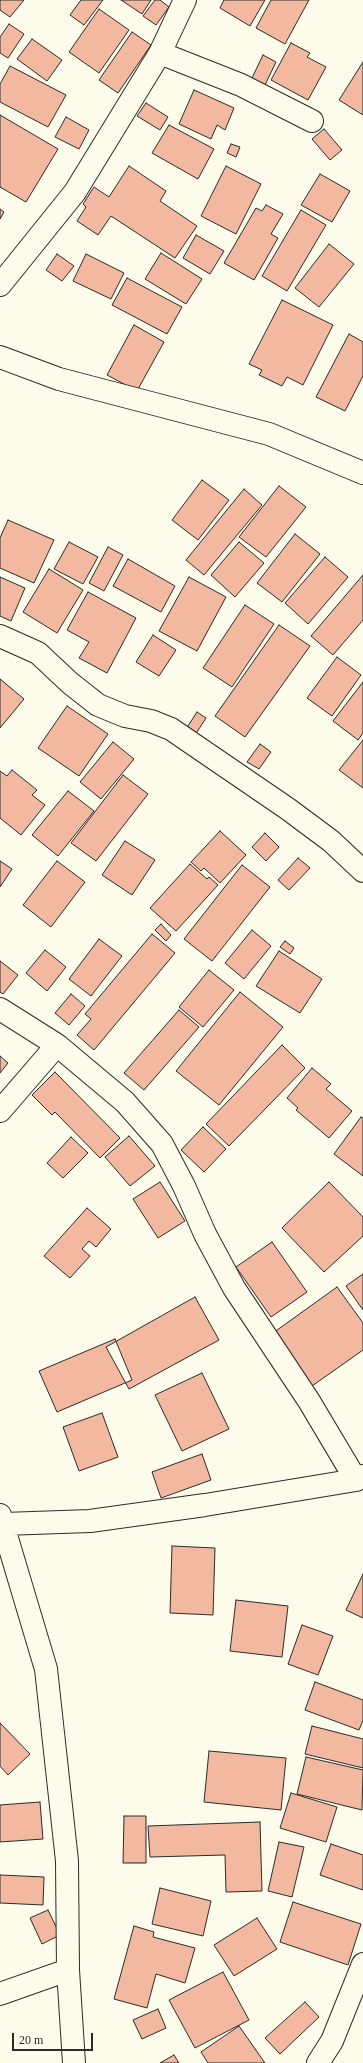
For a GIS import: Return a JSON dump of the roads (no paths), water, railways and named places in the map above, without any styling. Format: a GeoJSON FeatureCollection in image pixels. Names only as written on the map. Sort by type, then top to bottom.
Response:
{"type":"FeatureCollection","features":[{"type":"Feature","properties":{"kind":"street"},"geometry":{"type":"LineString","coordinates":[[0,285],[74,192],[160,53],[185,0]]}},
{"type":"Feature","properties":{"kind":"street"},"geometry":{"type":"LineString","coordinates":[[160,53],[241,85],[312,121]]}},
{"type":"Feature","properties":{"kind":"street"},"geometry":{"type":"LineString","coordinates":[[0,357],[59,379],[269,434],[363,473]]}},
{"type":"Feature","properties":{"kind":"street"},"geometry":{"type":"LineString","coordinates":[[0,636],[38,653],[98,706],[124,716],[151,721],[171,729],[331,841],[363,871]]}},
{"type":"Feature","properties":{"kind":"street"},"geometry":{"type":"LineString","coordinates":[[0,1009],[56,1045],[125,1102],[162,1144],[184,1186],[205,1234],[234,1288],[360,1478],[205,1505],[90,1520],[2,1520],[46,1669],[67,1860],[68,1970],[74,2063]]}},
{"type":"Feature","properties":{"kind":"street"},"geometry":{"type":"LineString","coordinates":[[0,1111],[56,1045]]}},
{"type":"Feature","properties":{"kind":"street"},"geometry":{"type":"LineString","coordinates":[[318,2063],[332,2041],[363,1964]]}},
{"type":"Feature","properties":{"kind":"street"},"geometry":{"type":"LineString","coordinates":[[0,1994],[68,1970]]}}]}
